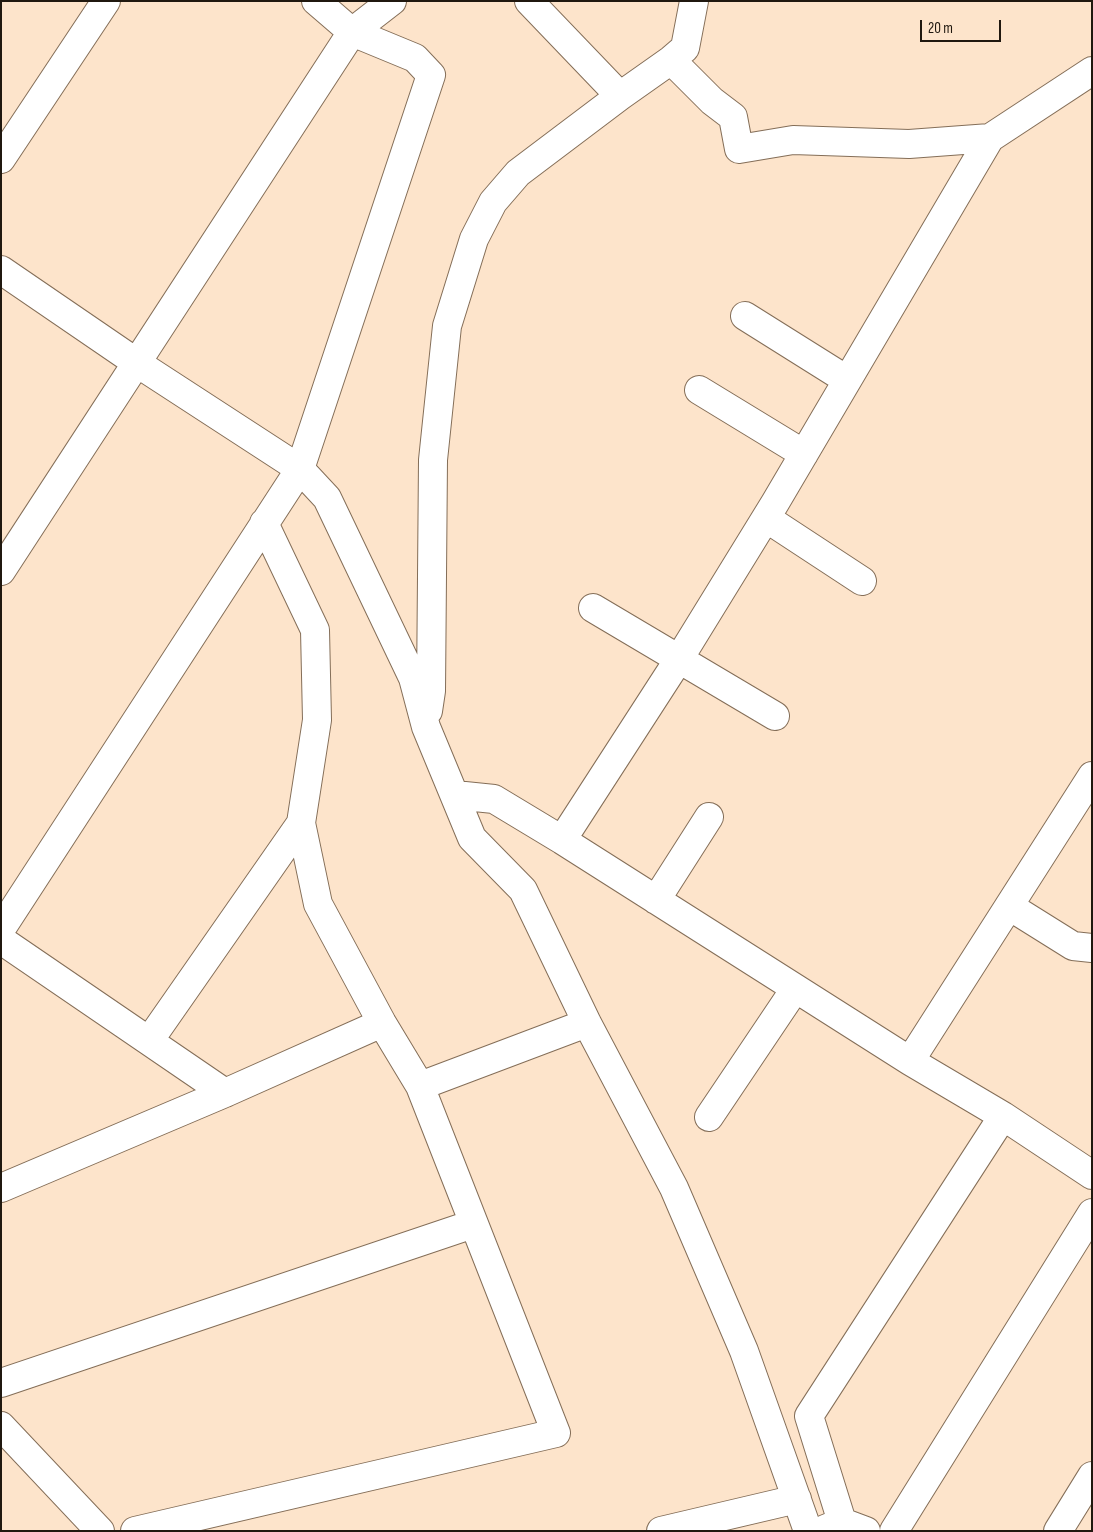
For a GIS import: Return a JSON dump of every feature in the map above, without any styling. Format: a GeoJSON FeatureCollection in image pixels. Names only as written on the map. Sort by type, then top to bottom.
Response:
{"type":"FeatureCollection","features":[{"type":"Feature","properties":{"kind":"street"},"geometry":{"type":"LineString","coordinates":[[1,158],[106,1]]}},
{"type":"Feature","properties":{"kind":"street"},"geometry":{"type":"LineString","coordinates":[[1,929],[300,469],[432,75],[415,58],[352,32],[316,1]]}},
{"type":"Feature","properties":{"kind":"street"},"geometry":{"type":"LineString","coordinates":[[1,572],[352,32],[392,1]]}},
{"type":"Feature","properties":{"kind":"street"},"geometry":{"type":"LineString","coordinates":[[529,1],[620,96]]}},
{"type":"Feature","properties":{"kind":"street"},"geometry":{"type":"LineString","coordinates":[[426,727],[432,691],[433,460],[447,326],[474,239],[493,202],[518,173],[685,48],[692,4]]}},
{"type":"Feature","properties":{"kind":"street"},"geometry":{"type":"LineString","coordinates":[[671,60],[712,101],[733,117],[739,149],[793,140],[909,144],[990,138]]}},
{"type":"Feature","properties":{"kind":"street"},"geometry":{"type":"LineString","coordinates":[[562,840],[679,659],[766,518],[990,138],[1092,71]]}},
{"type":"Feature","properties":{"kind":"street"},"geometry":{"type":"LineString","coordinates":[[1,270],[137,363],[300,469],[327,498],[412,678],[426,727],[472,838],[523,890],[587,1022],[674,1188],[744,1352],[808,1531]]}},
{"type":"Feature","properties":{"kind":"street"},"geometry":{"type":"LineString","coordinates":[[745,316],[848,380]]}},
{"type":"Feature","properties":{"kind":"street"},"geometry":{"type":"LineString","coordinates":[[699,390],[804,454]]}},
{"type":"Feature","properties":{"kind":"street"},"geometry":{"type":"LineString","coordinates":[[766,518],[862,581]]}},
{"type":"Feature","properties":{"kind":"street"},"geometry":{"type":"LineString","coordinates":[[135,1531],[556,1433],[420,1086],[382,1023],[318,904],[302,823],[317,720],[315,630],[264,522]]}},
{"type":"Feature","properties":{"kind":"street"},"geometry":{"type":"LineString","coordinates":[[593,608],[775,716]]}},
{"type":"Feature","properties":{"kind":"street"},"geometry":{"type":"LineString","coordinates":[[910,1061],[1092,776]]}},
{"type":"Feature","properties":{"kind":"street"},"geometry":{"type":"LineString","coordinates":[[455,795],[494,799],[562,840],[910,1061],[1002,1116],[1092,1175]]}},
{"type":"Feature","properties":{"kind":"street"},"geometry":{"type":"LineString","coordinates":[[656,900],[709,817]]}},
{"type":"Feature","properties":{"kind":"street"},"geometry":{"type":"LineString","coordinates":[[149,1041],[302,823]]}},
{"type":"Feature","properties":{"kind":"street"},"geometry":{"type":"LineString","coordinates":[[1009,906],[1073,946],[1092,948]]}},
{"type":"Feature","properties":{"kind":"street"},"geometry":{"type":"LineString","coordinates":[[1,940],[225,1092]]}},
{"type":"Feature","properties":{"kind":"street"},"geometry":{"type":"LineString","coordinates":[[710,1117],[795,989]]}},
{"type":"Feature","properties":{"kind":"street"},"geometry":{"type":"LineString","coordinates":[[420,1086],[587,1022]]}},
{"type":"Feature","properties":{"kind":"street"},"geometry":{"type":"LineString","coordinates":[[1,1188],[382,1023]]}},
{"type":"Feature","properties":{"kind":"street"},"geometry":{"type":"LineString","coordinates":[[843,1528],[809,1416],[1002,1116]]}},
{"type":"Feature","properties":{"kind":"street"},"geometry":{"type":"LineString","coordinates":[[894,1531],[1092,1213]]}},
{"type":"Feature","properties":{"kind":"street"},"geometry":{"type":"LineString","coordinates":[[1,1383],[473,1224]]}},
{"type":"Feature","properties":{"kind":"street"},"geometry":{"type":"LineString","coordinates":[[1,1426],[100,1531]]}},
{"type":"Feature","properties":{"kind":"street"},"geometry":{"type":"LineString","coordinates":[[1058,1531],[1092,1476]]}},
{"type":"Feature","properties":{"kind":"street"},"geometry":{"type":"LineString","coordinates":[[661,1531],[797,1499]]}}]}
